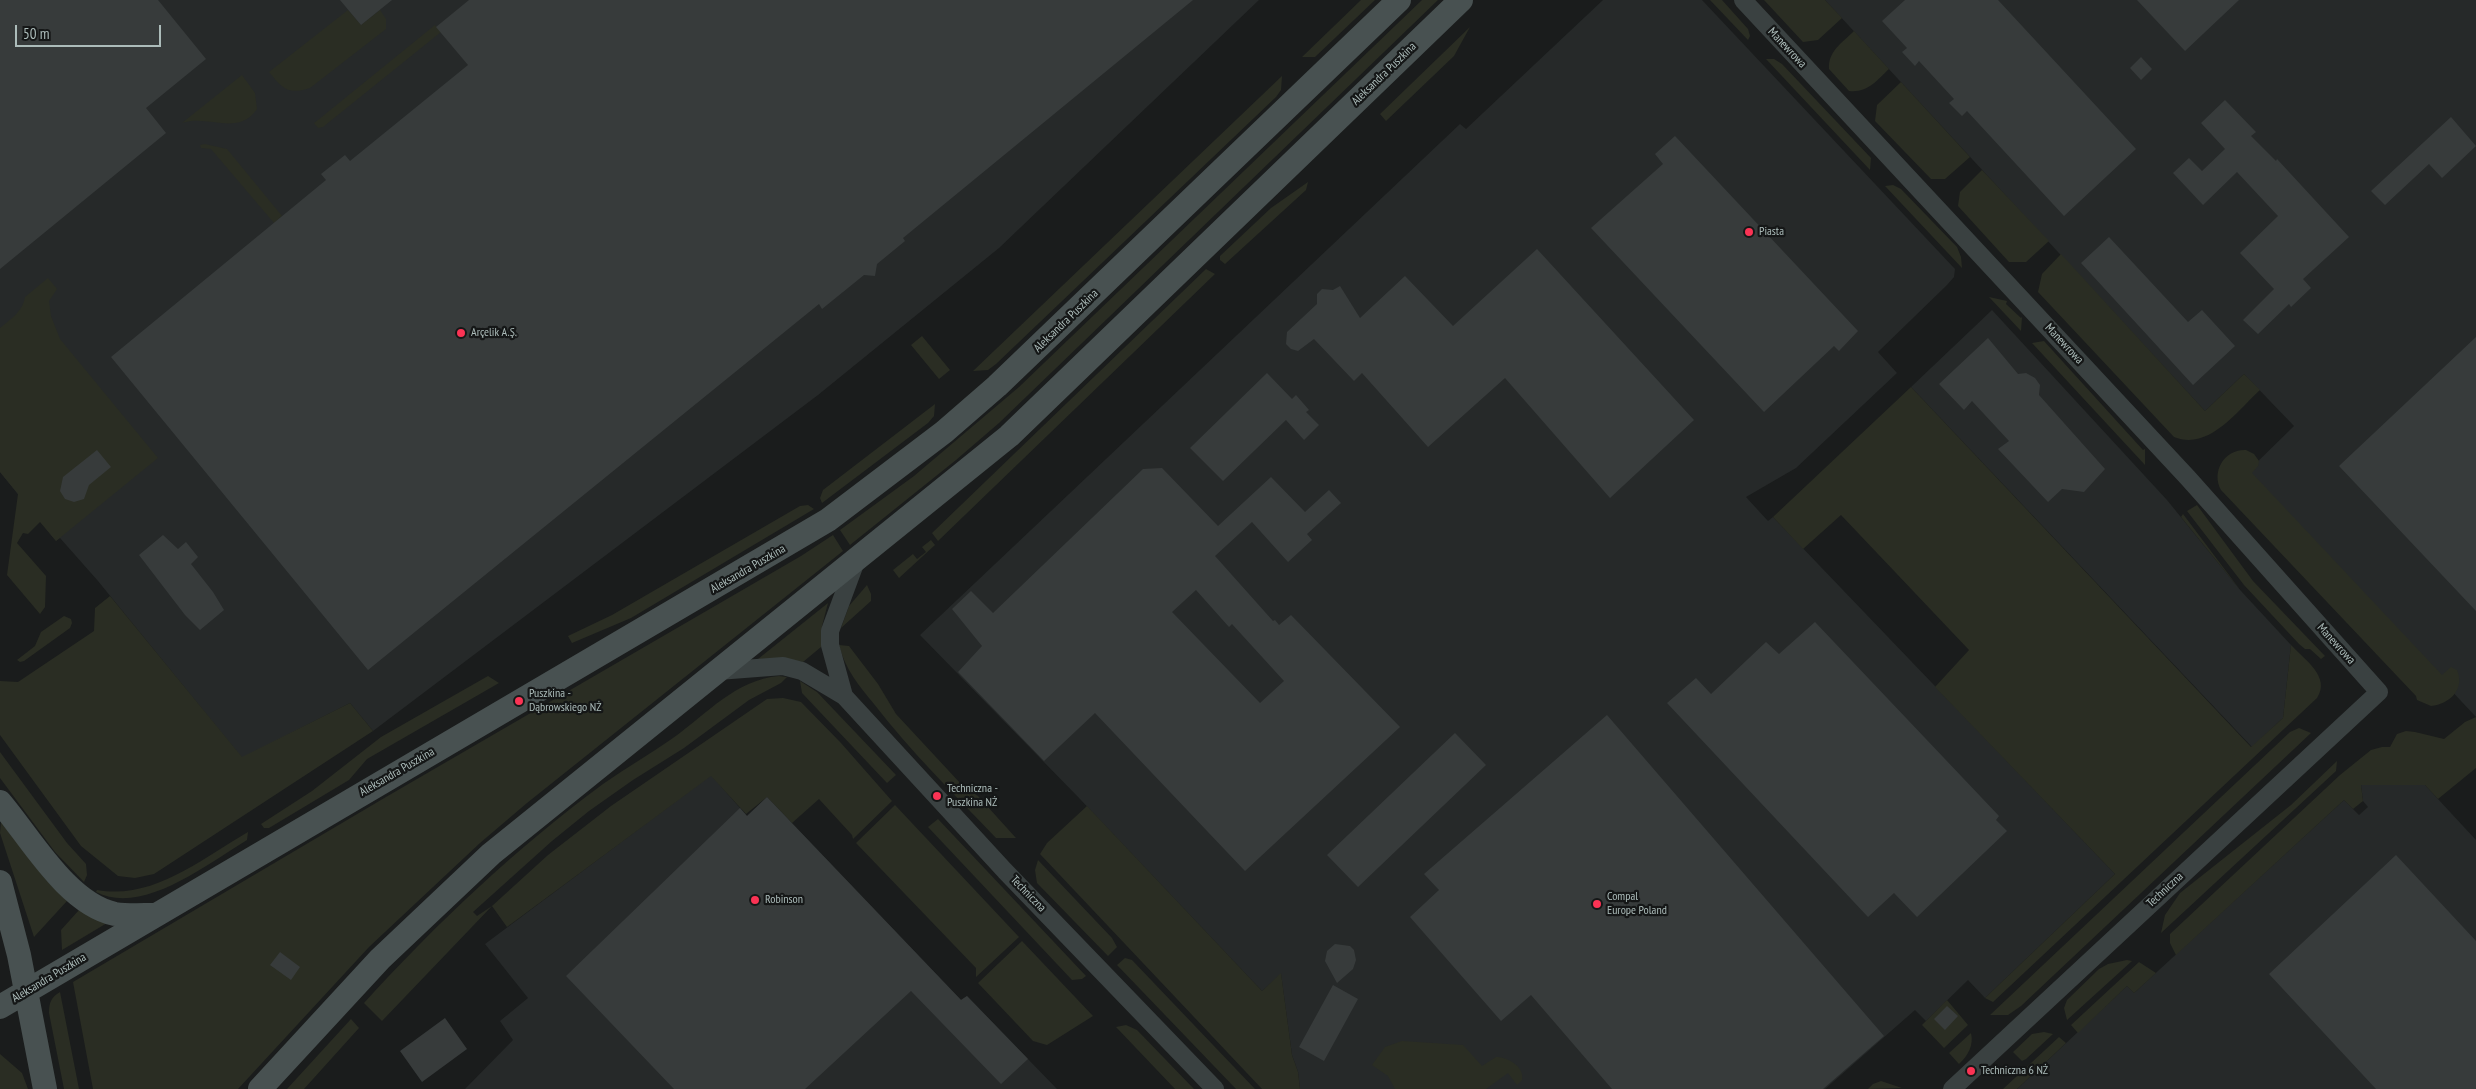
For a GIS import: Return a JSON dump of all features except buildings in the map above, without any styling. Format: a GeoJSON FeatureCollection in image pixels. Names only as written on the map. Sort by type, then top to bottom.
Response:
{"type":"FeatureCollection","features":[{"type":"Feature","properties":{"kind":"main road","name":"Aleksandra Puszkina"},"geometry":{"type":"LineString","coordinates":[[0,1007],[793,542],[869,490],[944,432],[1004,380],[1399,0]]}},
{"type":"Feature","properties":{"kind":"main road","name":"Aleksandra Puszkina"},"geometry":{"type":"LineString","coordinates":[[260,1089],[380,959],[491,854],[1009,436],[1461,0]]}},
{"type":"Feature","properties":{"kind":"main road"},"geometry":{"type":"LineString","coordinates":[[0,802],[49,865],[81,896],[97,908],[116,914],[154,915]]}},
{"type":"Feature","properties":{"kind":"main road"},"geometry":{"type":"LineString","coordinates":[[0,882],[27,991],[46,1089]]}},
{"type":"Feature","properties":{"kind":"street","name":"Manewrowa"},"geometry":{"type":"LineString","coordinates":[[1742,0],[2188,478],[2379,692]]}},
{"type":"Feature","properties":{"kind":"street","name":"Techniczna"},"geometry":{"type":"LineString","coordinates":[[844,696],[830,645],[830,631],[856,561]]}},
{"type":"Feature","properties":{"kind":"street","name":"Techniczna"},"geometry":{"type":"LineString","coordinates":[[718,670],[783,666],[802,671],[844,696],[1005,872],[1215,1089]]}},
{"type":"Feature","properties":{"kind":"street","name":"Techniczna"},"geometry":{"type":"LineString","coordinates":[[1952,1089],[2379,692]]}},
{"type":"Feature","properties":{"kind":"shaded area"},"geometry":{"type":"Polygon","coordinates":[[[0,0],[1259,0],[999,248],[818,395],[373,731],[350,703],[242,758],[98,581],[60,538],[56,541],[0,472],[0,0]]]}},
{"type":"Feature","properties":{"kind":"shaded area"},"geometry":{"type":"Polygon","coordinates":[[[1361,0],[1375,0],[1315,57],[1302,57],[1361,0]]]}},
{"type":"Feature","properties":{"kind":"shaded area"},"geometry":{"type":"Polygon","coordinates":[[[1422,0],[1438,0],[999,423],[850,545],[840,530],[914,476],[1019,387],[1422,0]]]}},
{"type":"Feature","properties":{"kind":"shaded area"},"geometry":{"type":"Polygon","coordinates":[[[1603,0],[1702,0],[1955,269],[1954,277],[1947,285],[1878,352],[1897,373],[1796,468],[1746,497],[1768,521],[1773,517],[2115,874],[1985,998],[1968,980],[1926,1021],[1915,1010],[1825,1089],[1300,1089],[1298,1072],[1292,1055],[1281,974],[1262,991],[1080,799],[920,635],[1460,124],[1466,129],[1603,0]]]}},
{"type":"Feature","properties":{"kind":"shaded area"},"geometry":{"type":"Polygon","coordinates":[[[1710,0],[1722,0],[1748,29],[1750,36],[1748,40],[1710,0]]]}},
{"type":"Feature","properties":{"kind":"shaded area"},"geometry":{"type":"Polygon","coordinates":[[[1764,0],[1825,0],[1842,18],[1818,40],[1803,42],[1764,0]]]}},
{"type":"Feature","properties":{"kind":"shaded area"},"geometry":{"type":"Polygon","coordinates":[[[1825,0],[2476,0],[2476,717],[2247,472],[2294,426],[2244,374],[2205,411],[1825,0]]]}},
{"type":"Feature","properties":{"kind":"shaded area"},"geometry":{"type":"Polygon","coordinates":[[[348,10],[361,25],[380,10],[386,19],[386,29],[310,88],[296,91],[286,89],[278,83],[269,72],[348,10]]]}},
{"type":"Feature","properties":{"kind":"shaded area"},"geometry":{"type":"Polygon","coordinates":[[[435,25],[441,32],[323,127],[318,128],[314,123],[435,25]]]}},
{"type":"Feature","properties":{"kind":"shaded area"},"geometry":{"type":"Polygon","coordinates":[[[1470,27],[1454,56],[1386,121],[1380,114],[1470,27]]]}},
{"type":"Feature","properties":{"kind":"shaded area"},"geometry":{"type":"Polygon","coordinates":[[[1854,31],[1889,69],[1867,88],[1849,91],[1829,69],[1829,63],[1833,52],[1854,31]]]}},
{"type":"Feature","properties":{"kind":"shaded area"},"geometry":{"type":"Polygon","coordinates":[[[1766,59],[1774,59],[1782,64],[1871,158],[1870,170],[1766,59]]]}},
{"type":"Feature","properties":{"kind":"shaded area"},"geometry":{"type":"Polygon","coordinates":[[[242,75],[255,93],[257,109],[249,117],[241,122],[232,123],[192,121],[182,123],[242,75]]]}},
{"type":"Feature","properties":{"kind":"shaded area"},"geometry":{"type":"Polygon","coordinates":[[[1282,76],[1281,90],[1276,97],[996,364],[988,370],[973,371],[1282,76]]]}},
{"type":"Feature","properties":{"kind":"shaded area"},"geometry":{"type":"Polygon","coordinates":[[[1901,82],[1970,157],[1945,179],[1931,179],[1875,121],[1877,105],[1901,82]]]}},
{"type":"Feature","properties":{"kind":"shaded area"},"geometry":{"type":"Polygon","coordinates":[[[205,144],[227,149],[282,216],[274,223],[211,149],[201,148],[200,145],[205,144]]]}},
{"type":"Feature","properties":{"kind":"shaded area"},"geometry":{"type":"Polygon","coordinates":[[[1982,170],[2049,241],[2026,262],[2009,262],[1958,206],[1960,192],[1982,170]]]}},
{"type":"Feature","properties":{"kind":"shaded area"},"geometry":{"type":"Polygon","coordinates":[[[1308,182],[1306,190],[1225,264],[1220,260],[1220,256],[1271,208],[1308,182]]]}},
{"type":"Feature","properties":{"kind":"shaded area"},"geometry":{"type":"Polygon","coordinates":[[[1893,185],[1901,189],[1957,247],[1961,257],[1962,268],[1885,186],[1893,185]]]}},
{"type":"Feature","properties":{"kind":"shaded area"},"geometry":{"type":"Polygon","coordinates":[[[2061,254],[2205,411],[2244,374],[2260,390],[2222,427],[2211,434],[2199,439],[2187,440],[2174,437],[2038,292],[2042,274],[2061,254]]]}},
{"type":"Feature","properties":{"kind":"shaded area"},"geometry":{"type":"Polygon","coordinates":[[[1206,269],[1215,274],[938,541],[932,533],[1206,269]]]}},
{"type":"Feature","properties":{"kind":"shaded area"},"geometry":{"type":"Polygon","coordinates":[[[48,278],[57,289],[49,301],[51,316],[60,339],[158,458],[56,541],[40,522],[28,534],[23,533],[17,543],[46,576],[45,607],[40,614],[7,575],[18,494],[0,472],[0,328],[19,311],[25,297],[48,278]]]}},
{"type":"Feature","properties":{"kind":"shaded area"},"geometry":{"type":"Polygon","coordinates":[[[1989,297],[2007,301],[2006,304],[2022,317],[2021,331],[1989,297]]]}},
{"type":"Feature","properties":{"kind":"shaded area"},"geometry":{"type":"Polygon","coordinates":[[[1992,310],[2167,500],[2241,591],[2291,645],[2283,718],[2252,747],[1911,387],[1992,310]]]}},
{"type":"Feature","properties":{"kind":"shaded area"},"geometry":{"type":"Polygon","coordinates":[[[922,336],[950,370],[939,379],[911,345],[922,336]]]}},
{"type":"Feature","properties":{"kind":"shaded area"},"geometry":{"type":"Polygon","coordinates":[[[2044,341],[2143,450],[2145,449],[2145,465],[2032,343],[2044,341]]]}},
{"type":"Feature","properties":{"kind":"shaded area"},"geometry":{"type":"Polygon","coordinates":[[[1911,387],[2251,747],[2283,718],[2291,645],[2314,669],[2321,683],[2317,698],[1993,1002],[1985,998],[2115,874],[1935,687],[1969,650],[1841,515],[1803,549],[1773,517],[1911,387]]]}},
{"type":"Feature","properties":{"kind":"shaded area"},"geometry":{"type":"Polygon","coordinates":[[[935,404],[934,416],[928,423],[822,503],[820,498],[823,490],[935,404]]]}},
{"type":"Feature","properties":{"kind":"shaded area"},"geometry":{"type":"Polygon","coordinates":[[[2246,450],[2254,454],[2259,461],[2258,466],[2252,473],[2442,675],[2451,667],[2457,670],[2459,683],[2450,699],[2431,706],[2417,700],[2416,696],[2221,490],[2218,476],[2222,463],[2231,453],[2246,450]]]}},
{"type":"Feature","properties":{"kind":"shaded area"},"geometry":{"type":"Polygon","coordinates":[[[808,505],[814,509],[631,618],[572,643],[568,636],[612,615],[800,506],[808,505]]]}},
{"type":"Feature","properties":{"kind":"shaded area"},"geometry":{"type":"Polygon","coordinates":[[[2197,505],[2253,581],[2325,656],[2321,659],[2310,649],[2305,649],[2299,644],[2244,585],[2187,511],[2197,505]]]}},
{"type":"Feature","properties":{"kind":"shaded area"},"geometry":{"type":"Polygon","coordinates":[[[2183,514],[2241,591],[2181,517],[2183,514]]]}},
{"type":"Feature","properties":{"kind":"shaded area"},"geometry":{"type":"Polygon","coordinates":[[[833,535],[843,551],[527,803],[480,843],[369,947],[238,1089],[93,1089],[73,982],[386,797],[801,556],[833,535]]]}},
{"type":"Feature","properties":{"kind":"shaded area"},"geometry":{"type":"Polygon","coordinates":[[[931,540],[935,545],[899,578],[893,570],[913,554],[917,559],[926,552],[922,547],[931,540]]]}},
{"type":"Feature","properties":{"kind":"shaded area"},"geometry":{"type":"Polygon","coordinates":[[[867,585],[871,594],[871,601],[841,628],[849,606],[867,585]]]}},
{"type":"Feature","properties":{"kind":"shaded area"},"geometry":{"type":"Polygon","coordinates":[[[110,596],[242,757],[350,703],[373,731],[154,874],[135,878],[118,876],[81,846],[0,735],[0,681],[18,682],[94,631],[95,608],[110,596]]]}},
{"type":"Feature","properties":{"kind":"shaded area"},"geometry":{"type":"Polygon","coordinates":[[[828,603],[822,626],[821,647],[803,662],[781,658],[758,659],[828,603]]]}},
{"type":"Feature","properties":{"kind":"shaded area"},"geometry":{"type":"Polygon","coordinates":[[[64,616],[71,619],[70,628],[24,661],[20,662],[17,660],[35,646],[41,632],[64,616]]]}},
{"type":"Feature","properties":{"kind":"shaded area"},"geometry":{"type":"Polygon","coordinates":[[[839,645],[849,646],[878,684],[896,714],[961,784],[978,796],[1016,838],[996,838],[918,756],[858,684],[845,662],[839,645]]]}},
{"type":"Feature","properties":{"kind":"shaded area"},"geometry":{"type":"Polygon","coordinates":[[[488,676],[499,683],[367,759],[349,780],[269,828],[264,828],[261,824],[312,791],[381,737],[488,676]]]}},
{"type":"Feature","properties":{"kind":"shaded area"},"geometry":{"type":"Polygon","coordinates":[[[779,676],[787,677],[781,683],[749,700],[684,748],[633,780],[589,811],[552,841],[473,912],[477,916],[492,906],[382,1021],[364,1003],[448,916],[508,861],[570,809],[603,784],[673,738],[735,691],[763,679],[779,676]]]}},
{"type":"Feature","properties":{"kind":"shaded area"},"geometry":{"type":"Polygon","coordinates":[[[800,681],[817,692],[896,775],[887,783],[802,693],[800,681]]]}},
{"type":"Feature","properties":{"kind":"shaded area"},"geometry":{"type":"Polygon","coordinates":[[[783,698],[801,702],[841,743],[892,801],[853,839],[852,835],[819,799],[792,823],[767,797],[746,814],[711,776],[507,927],[492,906],[548,855],[611,806],[767,699],[783,698]]]}},
{"type":"Feature","properties":{"kind":"shaded area"},"geometry":{"type":"Polygon","coordinates":[[[2476,717],[2476,768],[2438,799],[2425,785],[2361,785],[2363,801],[2353,809],[2344,800],[2176,955],[2170,943],[2170,934],[2340,775],[2371,750],[2390,747],[2397,734],[2406,731],[2444,739],[2465,722],[2476,717]]]}},
{"type":"Feature","properties":{"kind":"shaded area"},"geometry":{"type":"Polygon","coordinates":[[[2299,728],[2311,733],[2021,1006],[2008,1015],[1990,1015],[2290,732],[2299,728]]]}},
{"type":"Feature","properties":{"kind":"shaded area"},"geometry":{"type":"Polygon","coordinates":[[[0,752],[67,843],[86,864],[87,875],[84,882],[55,852],[0,778],[0,752]]]}},
{"type":"Feature","properties":{"kind":"shaded area"},"geometry":{"type":"Polygon","coordinates":[[[2337,761],[2336,771],[2161,933],[2165,915],[2180,893],[2291,805],[2337,761]]]}},
{"type":"Feature","properties":{"kind":"shaded area","name":"Robinson"},"geometry":{"type":"Polygon","coordinates":[[[711,775],[747,816],[767,797],[961,1000],[967,996],[1057,1089],[465,1089],[513,1040],[500,1021],[528,998],[485,944],[711,775]]]}},
{"type":"Feature","properties":{"kind":"shaded area"},"geometry":{"type":"Polygon","coordinates":[[[2361,785],[2425,785],[2476,840],[2476,1089],[2017,1089],[2127,986],[2134,993],[2344,800],[2359,815],[2368,807],[2363,801],[2361,785]]]}},
{"type":"Feature","properties":{"kind":"shaded area"},"geometry":{"type":"Polygon","coordinates":[[[895,805],[1019,937],[976,977],[976,968],[856,843],[895,805]]]}},
{"type":"Feature","properties":{"kind":"shaded area"},"geometry":{"type":"Polygon","coordinates":[[[1087,806],[1262,991],[1281,973],[1292,1055],[1298,1072],[1300,1089],[1262,1089],[1040,854],[1047,843],[1087,806]]]}},
{"type":"Feature","properties":{"kind":"shaded area"},"geometry":{"type":"Polygon","coordinates":[[[938,819],[1086,976],[1082,979],[1072,980],[928,827],[938,819]]]}},
{"type":"Feature","properties":{"kind":"shaded area"},"geometry":{"type":"Polygon","coordinates":[[[1,822],[47,881],[67,901],[34,937],[0,833],[1,822]]]}},
{"type":"Feature","properties":{"kind":"shaded area"},"geometry":{"type":"Polygon","coordinates":[[[248,832],[247,840],[194,873],[154,892],[134,897],[114,898],[96,892],[97,890],[118,891],[138,889],[157,883],[195,865],[248,832]]]}},
{"type":"Feature","properties":{"kind":"shaded area"},"geometry":{"type":"Polygon","coordinates":[[[1038,860],[1112,938],[1117,947],[1108,956],[1037,883],[1035,870],[1038,860]]]}},
{"type":"Feature","properties":{"kind":"shaded area"},"geometry":{"type":"Polygon","coordinates":[[[79,910],[107,923],[62,950],[61,930],[79,910]]]}},
{"type":"Feature","properties":{"kind":"shaded area"},"geometry":{"type":"Polygon","coordinates":[[[1022,941],[1093,1016],[1047,1045],[1033,1041],[978,983],[1022,941]]]}},
{"type":"Feature","properties":{"kind":"shaded area"},"geometry":{"type":"Polygon","coordinates":[[[1125,958],[1132,960],[1255,1089],[1236,1089],[1117,965],[1125,958]]]}},
{"type":"Feature","properties":{"kind":"shaded area"},"geometry":{"type":"Polygon","coordinates":[[[2127,960],[2132,961],[2067,1020],[2064,1008],[2067,1000],[2099,969],[2108,964],[2127,960]]]}},
{"type":"Feature","properties":{"kind":"shaded area"},"geometry":{"type":"Polygon","coordinates":[[[2139,962],[2156,973],[2134,993],[2127,986],[2078,1033],[2071,1025],[2139,962]]]}},
{"type":"Feature","properties":{"kind":"shaded area"},"geometry":{"type":"Polygon","coordinates":[[[60,992],[79,1089],[64,1089],[49,1013],[51,1001],[60,992]]]}},
{"type":"Feature","properties":{"kind":"shaded area"},"geometry":{"type":"Polygon","coordinates":[[[1947,1000],[1968,1025],[1944,1048],[1922,1025],[1947,1000]]]}},
{"type":"Feature","properties":{"kind":"shaded area"},"geometry":{"type":"Polygon","coordinates":[[[351,1019],[359,1028],[304,1089],[287,1089],[351,1019]]]}},
{"type":"Feature","properties":{"kind":"shaded area"},"geometry":{"type":"Polygon","coordinates":[[[1126,1025],[1137,1030],[1194,1089],[1175,1089],[1116,1027],[1126,1025]]]}},
{"type":"Feature","properties":{"kind":"shaded area"},"geometry":{"type":"Polygon","coordinates":[[[2044,1032],[2053,1034],[2026,1059],[2022,1061],[2013,1052],[2032,1034],[2044,1032]]]}},
{"type":"Feature","properties":{"kind":"shaded area"},"geometry":{"type":"Polygon","coordinates":[[[1971,1033],[1972,1042],[1970,1050],[1959,1064],[1949,1053],[1971,1033]]]}},
{"type":"Feature","properties":{"kind":"shaded area"},"geometry":{"type":"Polygon","coordinates":[[[2059,1037],[2066,1043],[2017,1089],[2003,1089],[2059,1037]]]}},
{"type":"Feature","properties":{"kind":"shaded area"},"geometry":{"type":"Polygon","coordinates":[[[1402,1041],[1463,1045],[1482,1066],[1496,1057],[1501,1057],[1518,1067],[1521,1071],[1522,1080],[1517,1085],[1508,1073],[1486,1089],[1395,1089],[1388,1076],[1372,1065],[1385,1047],[1402,1041]]]}},
{"type":"Feature","properties":{"kind":"shaded area"},"geometry":{"type":"Polygon","coordinates":[[[0,1054],[22,1073],[28,1089],[0,1089],[0,1054]]]}},
{"type":"Feature","properties":{"kind":"shaded area"},"geometry":{"type":"Polygon","coordinates":[[[1881,1081],[1902,1088],[1868,1089],[1873,1084],[1881,1081]]]}},
{"type":"Feature","properties":{"kind":"place","name":"Piasta"},"geometry":{"type":"Point","coordinates":[1749,232]}},
{"type":"Feature","properties":{"kind":"place","name":"Arçelik A.Ş."},"geometry":{"type":"Point","coordinates":[461,333]}},
{"type":"Feature","properties":{"kind":"place","name":"Puszkina - Dąbrowskiego NŻ"},"geometry":{"type":"Point","coordinates":[519,701]}},
{"type":"Feature","properties":{"kind":"place","name":"Techniczna - Puszkina NŻ"},"geometry":{"type":"Point","coordinates":[937,796]}},
{"type":"Feature","properties":{"kind":"place","name":"Robinson"},"geometry":{"type":"Point","coordinates":[755,900]}},
{"type":"Feature","properties":{"kind":"place","name":"Compal Europe Poland"},"geometry":{"type":"Point","coordinates":[1597,904]}},
{"type":"Feature","properties":{"kind":"place","name":"Techniczna 6 NŻ"},"geometry":{"type":"Point","coordinates":[1971,1071]}}]}
